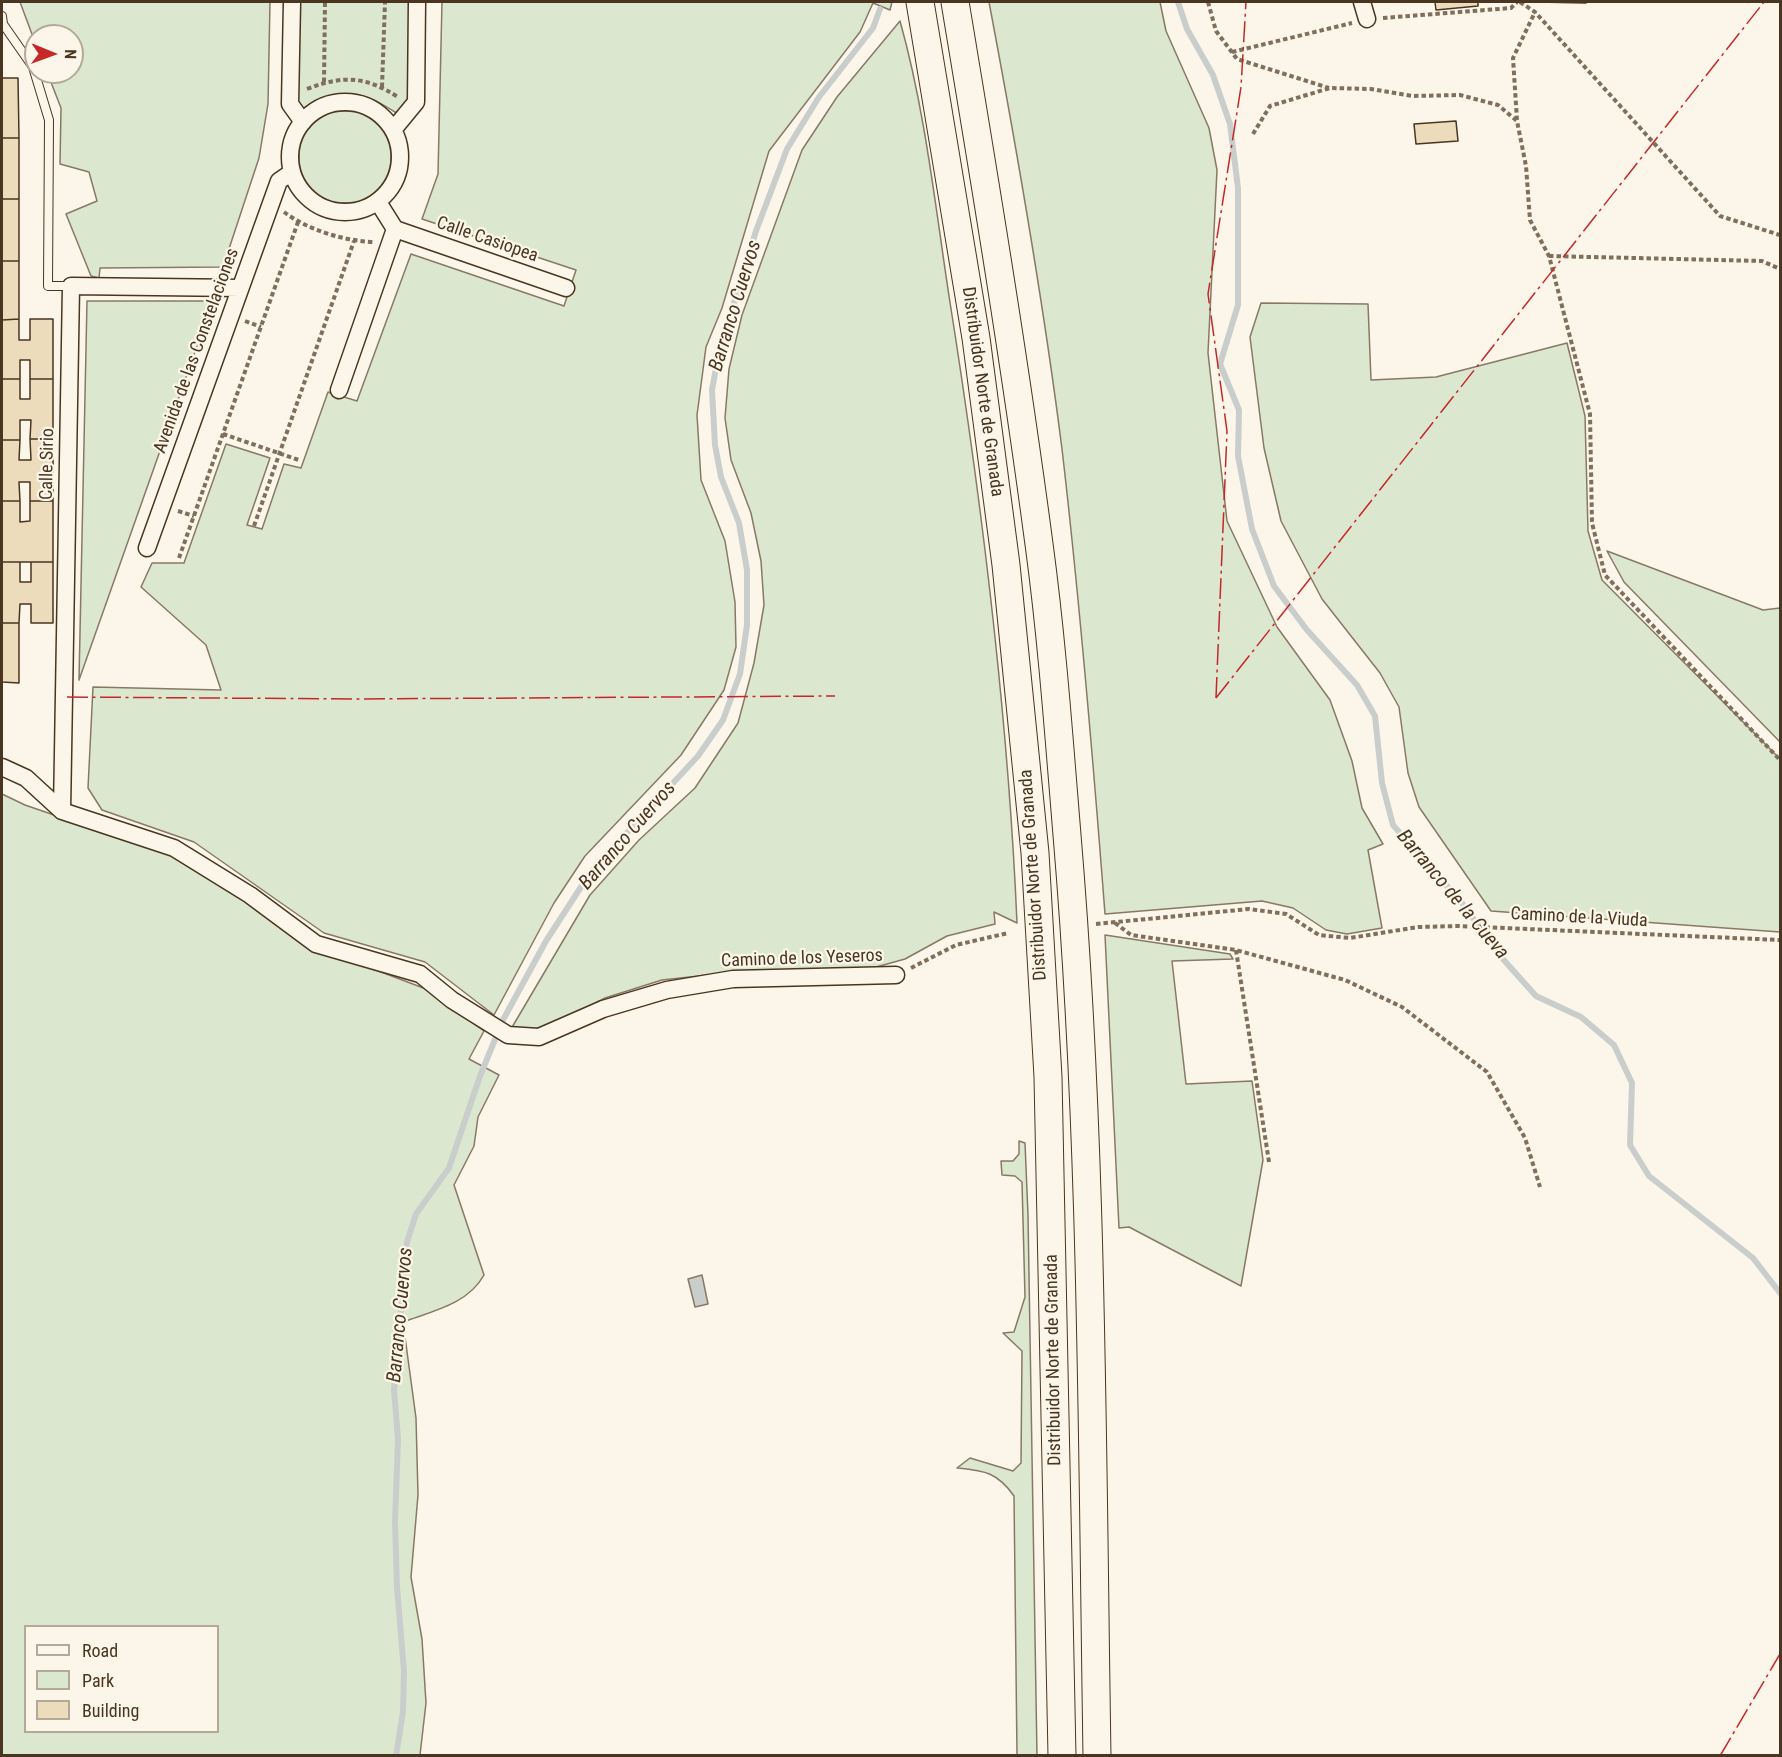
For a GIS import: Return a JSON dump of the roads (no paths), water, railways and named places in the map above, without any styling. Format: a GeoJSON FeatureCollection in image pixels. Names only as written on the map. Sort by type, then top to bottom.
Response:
{"type":"FeatureCollection","features":[{"type":"Feature","properties":{"kind":"main road","name":"Distribuidor Norte de Granada"},"geometry":{"type":"LineString","coordinates":[[920,2],[976,338],[1006,566],[1035,853],[1048,1077],[1062,1755]]}},
{"type":"Feature","properties":{"kind":"main road","name":"Distribuidor Norte de Granada"},"geometry":{"type":"LineString","coordinates":[[955,2],[1009,326],[1040,549],[1067,838],[1083,1081],[1091,1362],[1097,1755]]}},
{"type":"Feature","properties":{"kind":"street"},"geometry":{"type":"LineString","coordinates":[[292,2],[290,104],[303,122]]}},
{"type":"Feature","properties":{"kind":"street"},"geometry":{"type":"LineString","coordinates":[[393,130],[416,102],[417,2]]}},
{"type":"Feature","properties":{"kind":"street"},"geometry":{"type":"LineString","coordinates":[[1362,2],[1367,19]]}},
{"type":"Feature","properties":{"kind":"street"},"geometry":{"type":"LineString","coordinates":[[350,102],[368,107],[382,117],[393,130],[399,145],[400,161],[397,177],[378,202],[362,210],[345,212],[327,210],[312,201],[300,188],[292,172],[292,146],[303,122],[325,107],[350,102]]}},
{"type":"Feature","properties":{"kind":"street","name":"Avenida de las Constelaciones"},"geometry":{"type":"LineString","coordinates":[[147,548],[279,181],[292,172]]}},
{"type":"Feature","properties":{"kind":"street"},"geometry":{"type":"LineString","coordinates":[[339,390],[395,229],[378,202]]}},
{"type":"Feature","properties":{"kind":"street","name":"Calle Casiopea"},"geometry":{"type":"LineString","coordinates":[[395,229],[566,288]]}},
{"type":"Feature","properties":{"kind":"street"},"geometry":{"type":"LineString","coordinates":[[71,286],[240,288]]}},
{"type":"Feature","properties":{"kind":"street","name":"Calle Sirio"},"geometry":{"type":"LineString","coordinates":[[62,811],[71,286]]}},
{"type":"Feature","properties":{"kind":"street","name":"Camino de los Yeseros"},"geometry":{"type":"LineString","coordinates":[[2,767],[26,778],[62,811],[174,848],[250,895],[316,944],[420,974],[452,1000],[508,1035],[539,1037],[603,1009],[668,990],[733,979],[896,975]]}},
{"type":"Feature","properties":{"kind":"lane"},"geometry":{"type":"LineString","coordinates":[[2,16],[3,24],[33,67],[49,120],[48,286],[71,286]]}},
{"type":"Feature","properties":{"kind":"waterway","name":"Barranco de la Cueva"},"geometry":{"type":"LineString","coordinates":[[1178,2],[1187,29],[1213,75],[1230,124],[1238,188],[1238,305],[1220,364],[1239,410],[1238,456],[1252,529],[1274,586],[1307,630],[1357,685],[1375,716],[1382,783],[1393,825],[1462,903],[1502,958],[1536,996],[1581,1017],[1614,1045],[1632,1083],[1630,1145],[1649,1176],[1753,1258],[1780,1293]]}},
{"type":"Feature","properties":{"kind":"waterway","name":"Barranco Cuervos"},"geometry":{"type":"LineString","coordinates":[[396,1756],[403,1712],[404,1671],[397,1587],[395,1521],[398,1439],[394,1390],[407,1242],[416,1214],[449,1168],[480,1076],[503,1020],[546,941],[590,873],[698,756],[723,720],[740,674],[747,625],[747,570],[739,523],[721,477],[715,445],[712,390],[719,352],[756,231],[787,149],[819,97],[873,28],[880,9]]}}]}
